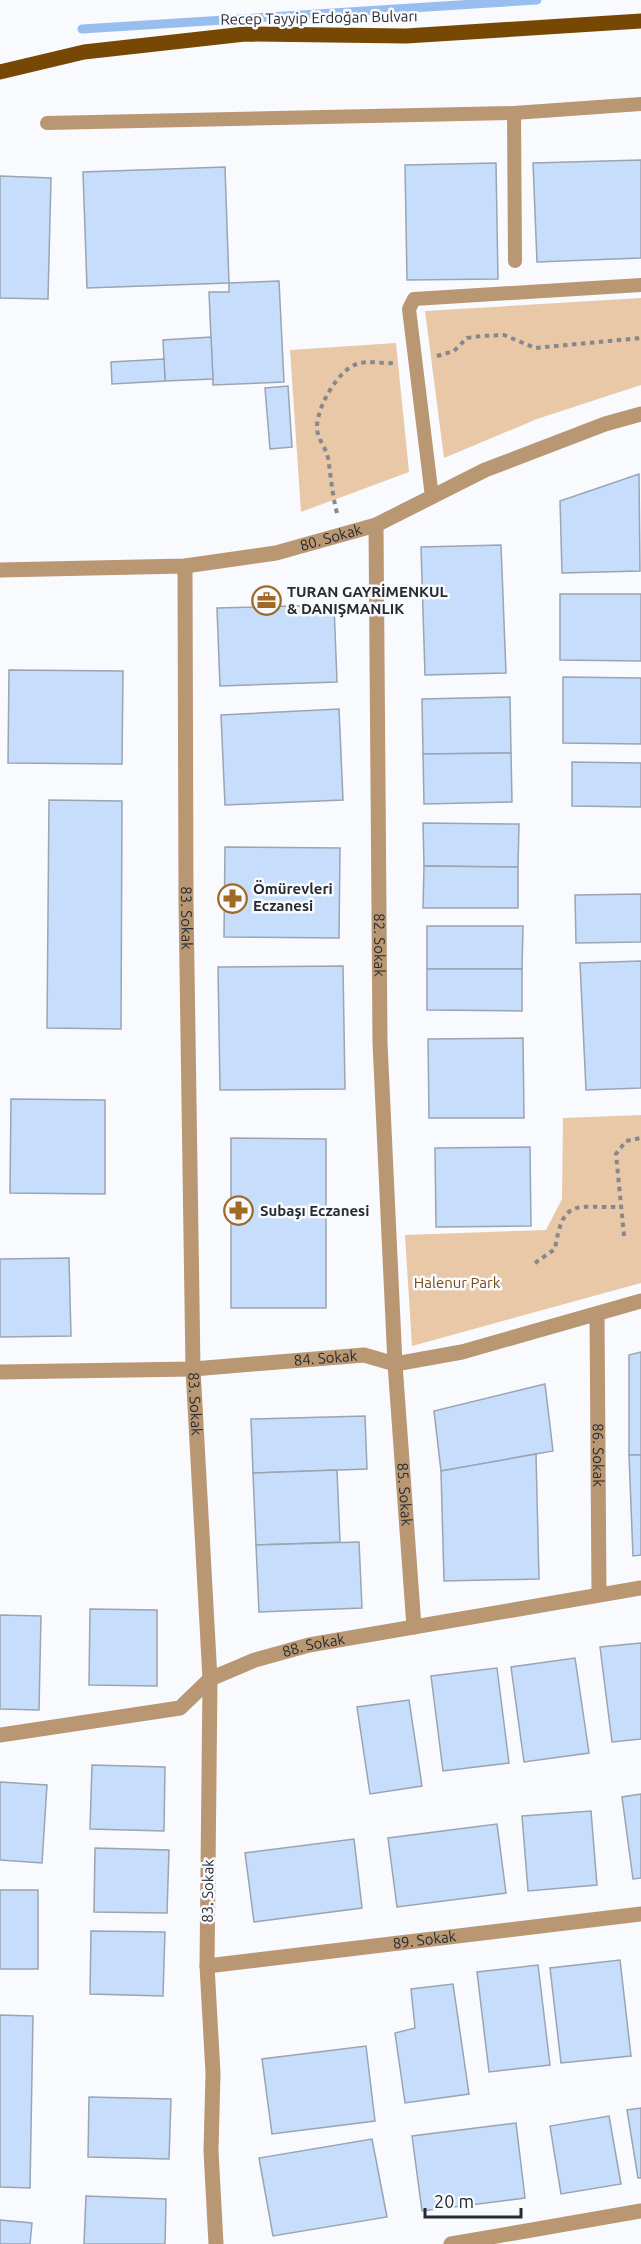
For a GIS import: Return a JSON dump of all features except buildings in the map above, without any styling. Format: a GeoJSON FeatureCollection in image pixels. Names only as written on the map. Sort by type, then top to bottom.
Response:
{"type":"FeatureCollection","features":[{"type":"Feature","properties":{"kind":"main road","name":"Recep Tayyip Erdoğan Bulvarı"},"geometry":{"type":"LineString","coordinates":[[0,72],[84,52],[244,34],[406,36],[641,21]]}},
{"type":"Feature","properties":{"kind":"street","name":"80. Sokak"},"geometry":{"type":"LineString","coordinates":[[0,570],[185,566],[276,553],[376,525],[485,470],[605,424],[641,414]]}},
{"type":"Feature","properties":{"kind":"street","name":"82. Sokak"},"geometry":{"type":"LineString","coordinates":[[376,525],[380,1043],[395,1364]]}},
{"type":"Feature","properties":{"kind":"street","name":"83. Sokak"},"geometry":{"type":"LineString","coordinates":[[185,566],[186,901],[193,1369],[210,1679],[207,1966],[213,2073],[211,2151],[216,2244]]}},
{"type":"Feature","properties":{"kind":"street","name":"84. Sokak"},"geometry":{"type":"LineString","coordinates":[[0,1372],[193,1369],[364,1355],[395,1364],[462,1352],[641,1301]]}},
{"type":"Feature","properties":{"kind":"street","name":"86. Sokak"},"geometry":{"type":"LineString","coordinates":[[597,1314],[599,1594]]}},
{"type":"Feature","properties":{"kind":"street","name":"85. Sokak"},"geometry":{"type":"LineString","coordinates":[[395,1364],[414,1627]]}},
{"type":"Feature","properties":{"kind":"street","name":"88. Sokak"},"geometry":{"type":"LineString","coordinates":[[0,1735],[180,1708],[210,1679],[255,1660],[288,1651],[641,1588]]}},
{"type":"Feature","properties":{"kind":"street","name":"89. Sokak"},"geometry":{"type":"LineString","coordinates":[[207,1966],[641,1914]]}},
{"type":"Feature","properties":{"kind":"street"},"geometry":{"type":"LineString","coordinates":[[451,2244],[641,2211]]}},
{"type":"Feature","properties":{"kind":"lane"},"geometry":{"type":"LineString","coordinates":[[47,123],[514,113],[641,104]]}},
{"type":"Feature","properties":{"kind":"lane"},"geometry":{"type":"LineString","coordinates":[[514,113],[515,261]]}},
{"type":"Feature","properties":{"kind":"lane"},"geometry":{"type":"LineString","coordinates":[[432,497],[409,309],[414,299],[641,285]]}},
{"type":"Feature","properties":{"kind":"path"},"geometry":{"type":"LineString","coordinates":[[624,1236],[616,1154],[626,1141],[641,1138]]}},
{"type":"Feature","properties":{"kind":"path"},"geometry":{"type":"LineString","coordinates":[[535,1263],[555,1249],[560,1219],[572,1210],[583,1206],[620,1207]]}},
{"type":"Feature","properties":{"kind":"green space"},"geometry":{"type":"Polygon","coordinates":[[[641,298],[641,385],[537,419],[444,458],[425,311],[641,298]]]}},
{"type":"Feature","properties":{"kind":"green space"},"geometry":{"type":"Polygon","coordinates":[[[396,343],[409,472],[301,512],[290,350],[396,343]]]}},
{"type":"Feature","properties":{"kind":"green space","name":"Halenur Park"},"geometry":{"type":"Polygon","coordinates":[[[641,1115],[641,1283],[412,1346],[405,1235],[546,1230],[562,1199],[563,1118],[641,1115]]]}},
{"type":"Feature","properties":{"kind":"waterway"},"geometry":{"type":"LineString","coordinates":[[82,29],[537,0]]}},
{"type":"Feature","properties":{"kind":"place","name":"TURAN GAYRİMENKUL & DANIŞMANLIK"},"geometry":{"type":"Point","coordinates":[266,601]}},
{"type":"Feature","properties":{"kind":"place","name":"Ömürevleri Eczanesi"},"geometry":{"type":"Point","coordinates":[232,898]}},
{"type":"Feature","properties":{"kind":"place","name":"Subaşı Eczanesi"},"geometry":{"type":"Point","coordinates":[239,1211]}}]}
